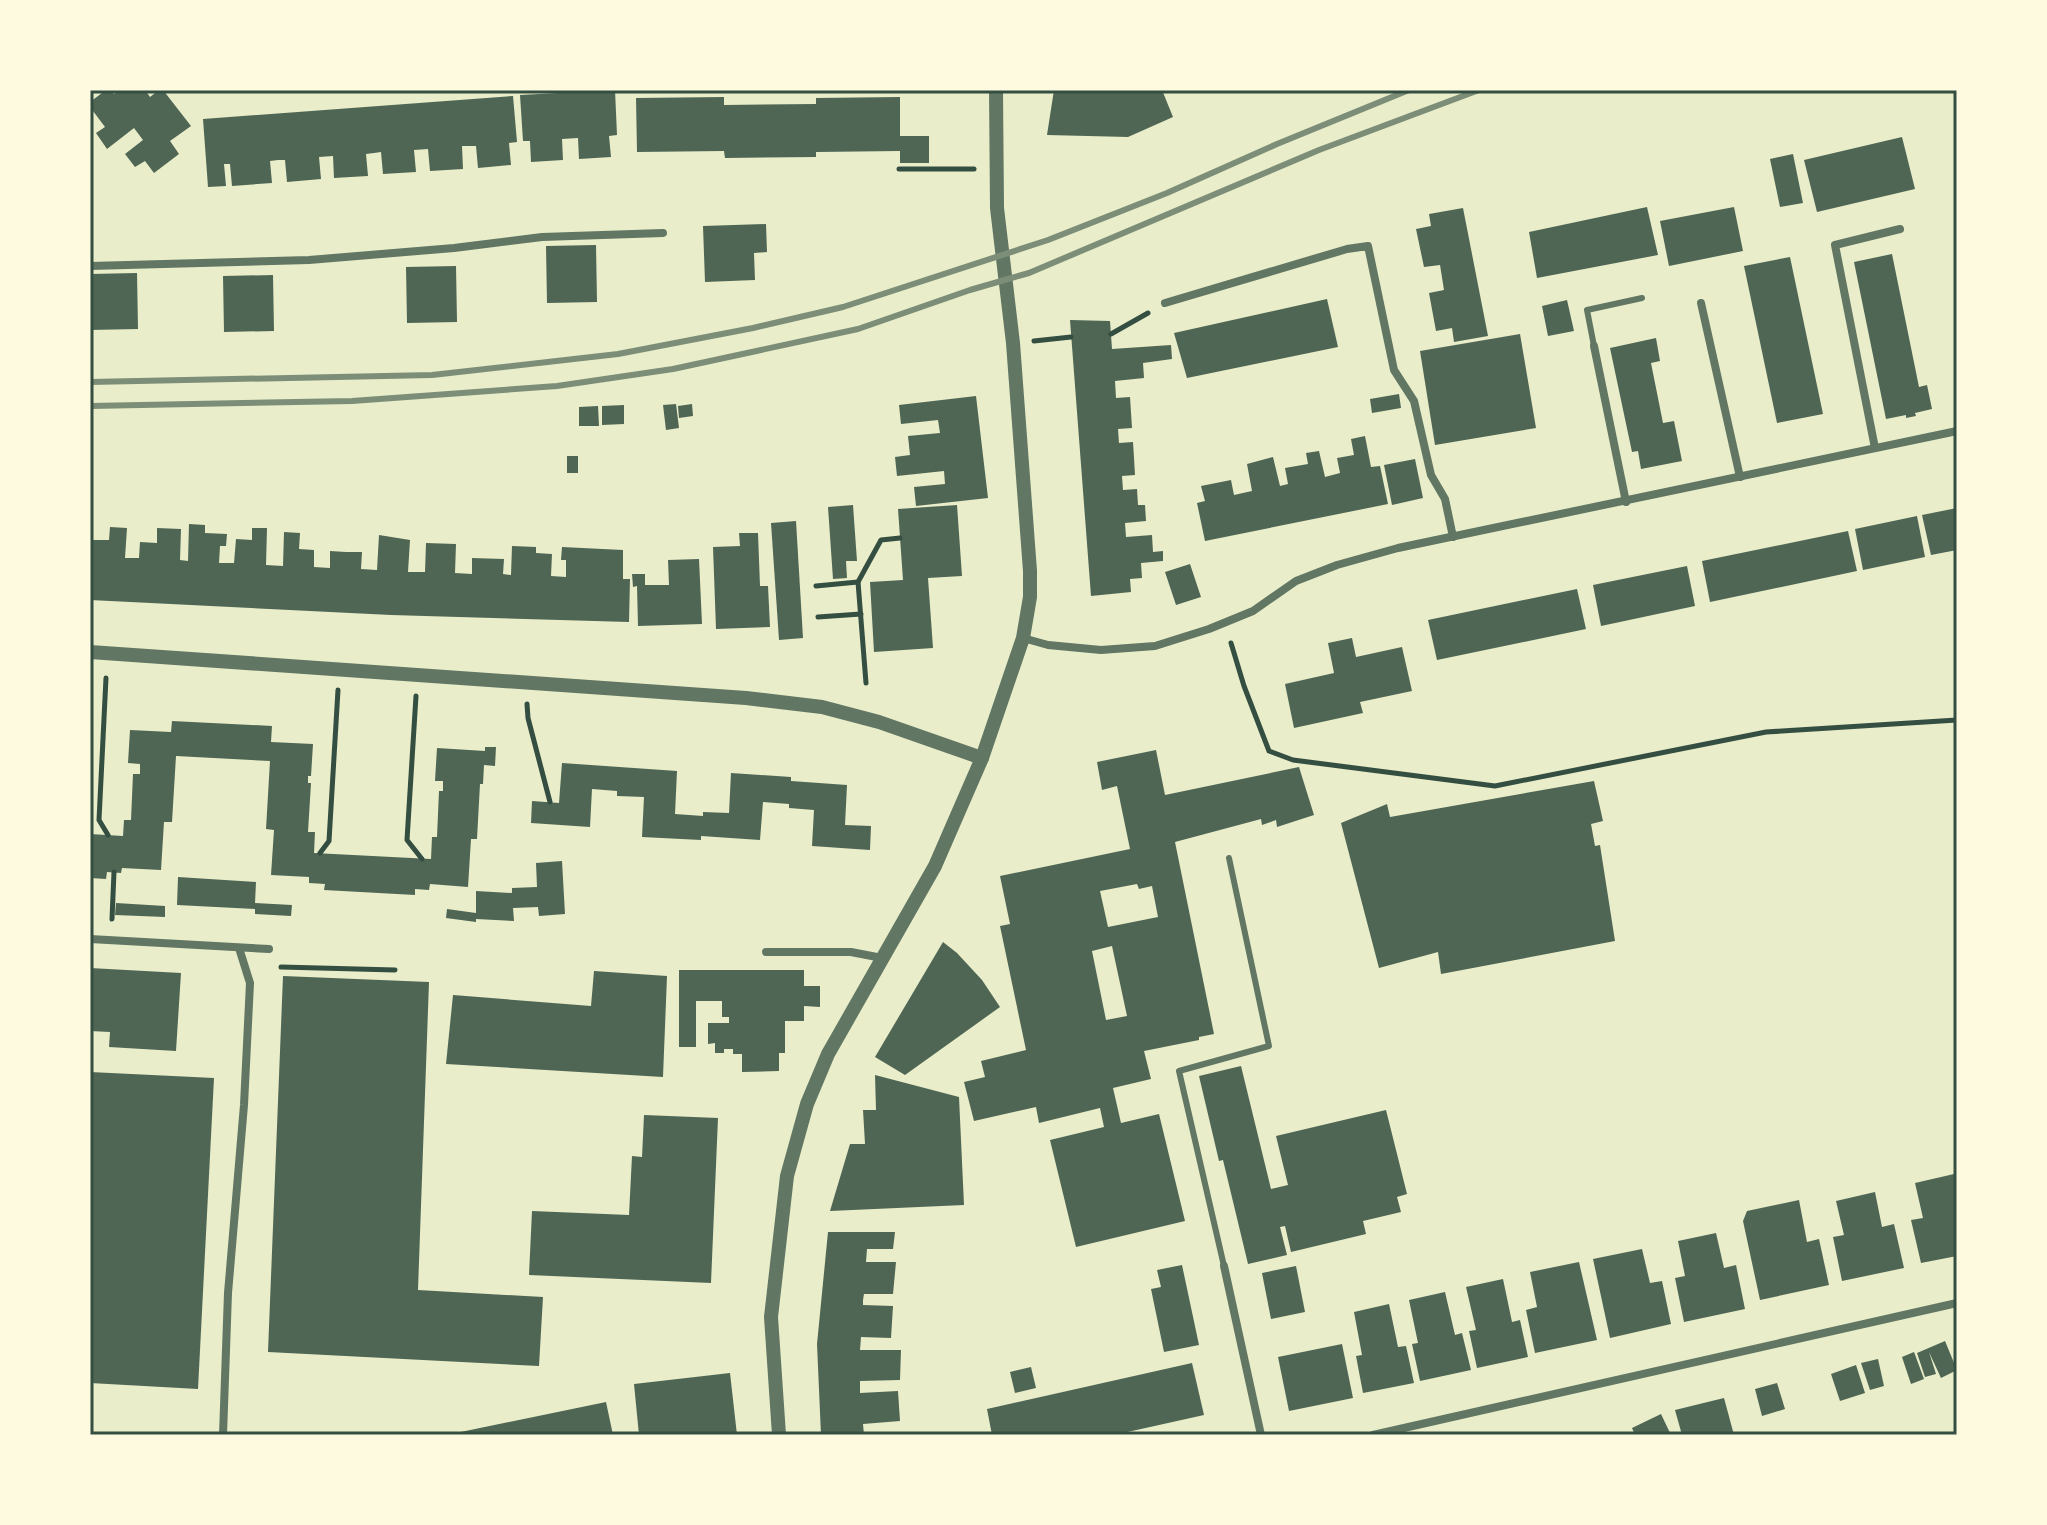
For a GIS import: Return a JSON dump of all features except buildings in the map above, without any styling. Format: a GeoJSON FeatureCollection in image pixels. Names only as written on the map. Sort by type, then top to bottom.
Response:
{"type":"FeatureCollection","features":[{"type":"Feature","properties":{"kind":"street"},"geometry":{"type":"LineString","coordinates":[[779,1435],[771,1317],[787,1176],[807,1104],[823,1067],[935,866],[982,758],[1023,638],[1030,597],[1012,338],[997,208],[996,90]]}},
{"type":"Feature","properties":{"kind":"street"},"geometry":{"type":"LineString","coordinates":[[1875,448],[1835,245],[1900,229]]}},
{"type":"Feature","properties":{"kind":"street"},"geometry":{"type":"LineString","coordinates":[[90,266],[309,260],[542,237],[663,233]]}},
{"type":"Feature","properties":{"kind":"street"},"geometry":{"type":"LineString","coordinates":[[1165,303],[1347,249],[1368,246],[1394,370],[1414,401],[1431,475],[1445,499],[1453,537]]}},
{"type":"Feature","properties":{"kind":"street"},"geometry":{"type":"LineString","coordinates":[[1701,303],[1740,477]]}},
{"type":"Feature","properties":{"kind":"street"},"geometry":{"type":"LineString","coordinates":[[1594,346],[1626,502]]}},
{"type":"Feature","properties":{"kind":"street"},"geometry":{"type":"LineString","coordinates":[[1023,638],[1048,645],[1101,650],[1155,646],[1253,611],[1296,581],[1337,565],[1453,537],[1957,431]]}},
{"type":"Feature","properties":{"kind":"street"},"geometry":{"type":"LineString","coordinates":[[90,652],[746,698],[822,707],[879,722],[982,758]]}},
{"type":"Feature","properties":{"kind":"street"},"geometry":{"type":"LineString","coordinates":[[90,939],[269,949]]}},
{"type":"Feature","properties":{"kind":"street"},"geometry":{"type":"LineString","coordinates":[[223,1435],[228,1293],[250,983],[239,948]]}},
{"type":"Feature","properties":{"kind":"street"},"geometry":{"type":"LineString","coordinates":[[766,952],[851,952],[882,958]]}},
{"type":"Feature","properties":{"kind":"street"},"geometry":{"type":"LineString","coordinates":[[1224,1266],[1261,1435]]}},
{"type":"Feature","properties":{"kind":"street"},"geometry":{"type":"LineString","coordinates":[[1373,1435],[1957,1303]]}},
{"type":"Feature","properties":{"kind":"lane"},"geometry":{"type":"LineString","coordinates":[[1594,346],[1587,310],[1642,298]]}},
{"type":"Feature","properties":{"kind":"lane"},"geometry":{"type":"LineString","coordinates":[[1224,1266],[1179,1071],[1269,1046],[1229,858]]}},
{"type":"Feature","properties":{"kind":"path"},"geometry":{"type":"LineString","coordinates":[[899,169],[995,168]]}},
{"type":"Feature","properties":{"kind":"path"},"geometry":{"type":"LineString","coordinates":[[1111,334],[1165,303]]}},
{"type":"Feature","properties":{"kind":"path"},"geometry":{"type":"LineString","coordinates":[[1012,338],[1071,337]]}},
{"type":"Feature","properties":{"kind":"path"},"geometry":{"type":"LineString","coordinates":[[866,683],[858,582],[881,540],[900,538]]}},
{"type":"Feature","properties":{"kind":"path"},"geometry":{"type":"LineString","coordinates":[[816,586],[858,582]]}},
{"type":"Feature","properties":{"kind":"path"},"geometry":{"type":"LineString","coordinates":[[818,617],[861,614]]}},
{"type":"Feature","properties":{"kind":"path"},"geometry":{"type":"LineString","coordinates":[[1225,623],[1244,686],[1269,751],[1293,760],[1495,786],[1766,732],[1957,720]]}},
{"type":"Feature","properties":{"kind":"path"},"geometry":{"type":"LineString","coordinates":[[107,653],[99,820],[108,835]]}},
{"type":"Feature","properties":{"kind":"path"},"geometry":{"type":"LineString","coordinates":[[320,853],[329,841],[339,670]]}},
{"type":"Feature","properties":{"kind":"path"},"geometry":{"type":"LineString","coordinates":[[418,675],[407,840],[422,859]]}},
{"type":"Feature","properties":{"kind":"path"},"geometry":{"type":"LineString","coordinates":[[527,683],[528,718],[550,802]]}},
{"type":"Feature","properties":{"kind":"path"},"geometry":{"type":"LineString","coordinates":[[111,940],[114,872]]}},
{"type":"Feature","properties":{"kind":"path"},"geometry":{"type":"LineString","coordinates":[[244,966],[395,970]]}},
{"type":"Feature","properties":{"kind":"railway"},"geometry":{"type":"LineString","coordinates":[[90,382],[432,375],[618,354],[753,328],[843,307],[1048,240],[1409,90]]}},
{"type":"Feature","properties":{"kind":"railway"},"geometry":{"type":"LineString","coordinates":[[90,406],[352,401],[557,386],[673,369],[858,329],[1029,273],[1319,150],[1479,90]]}}]}
